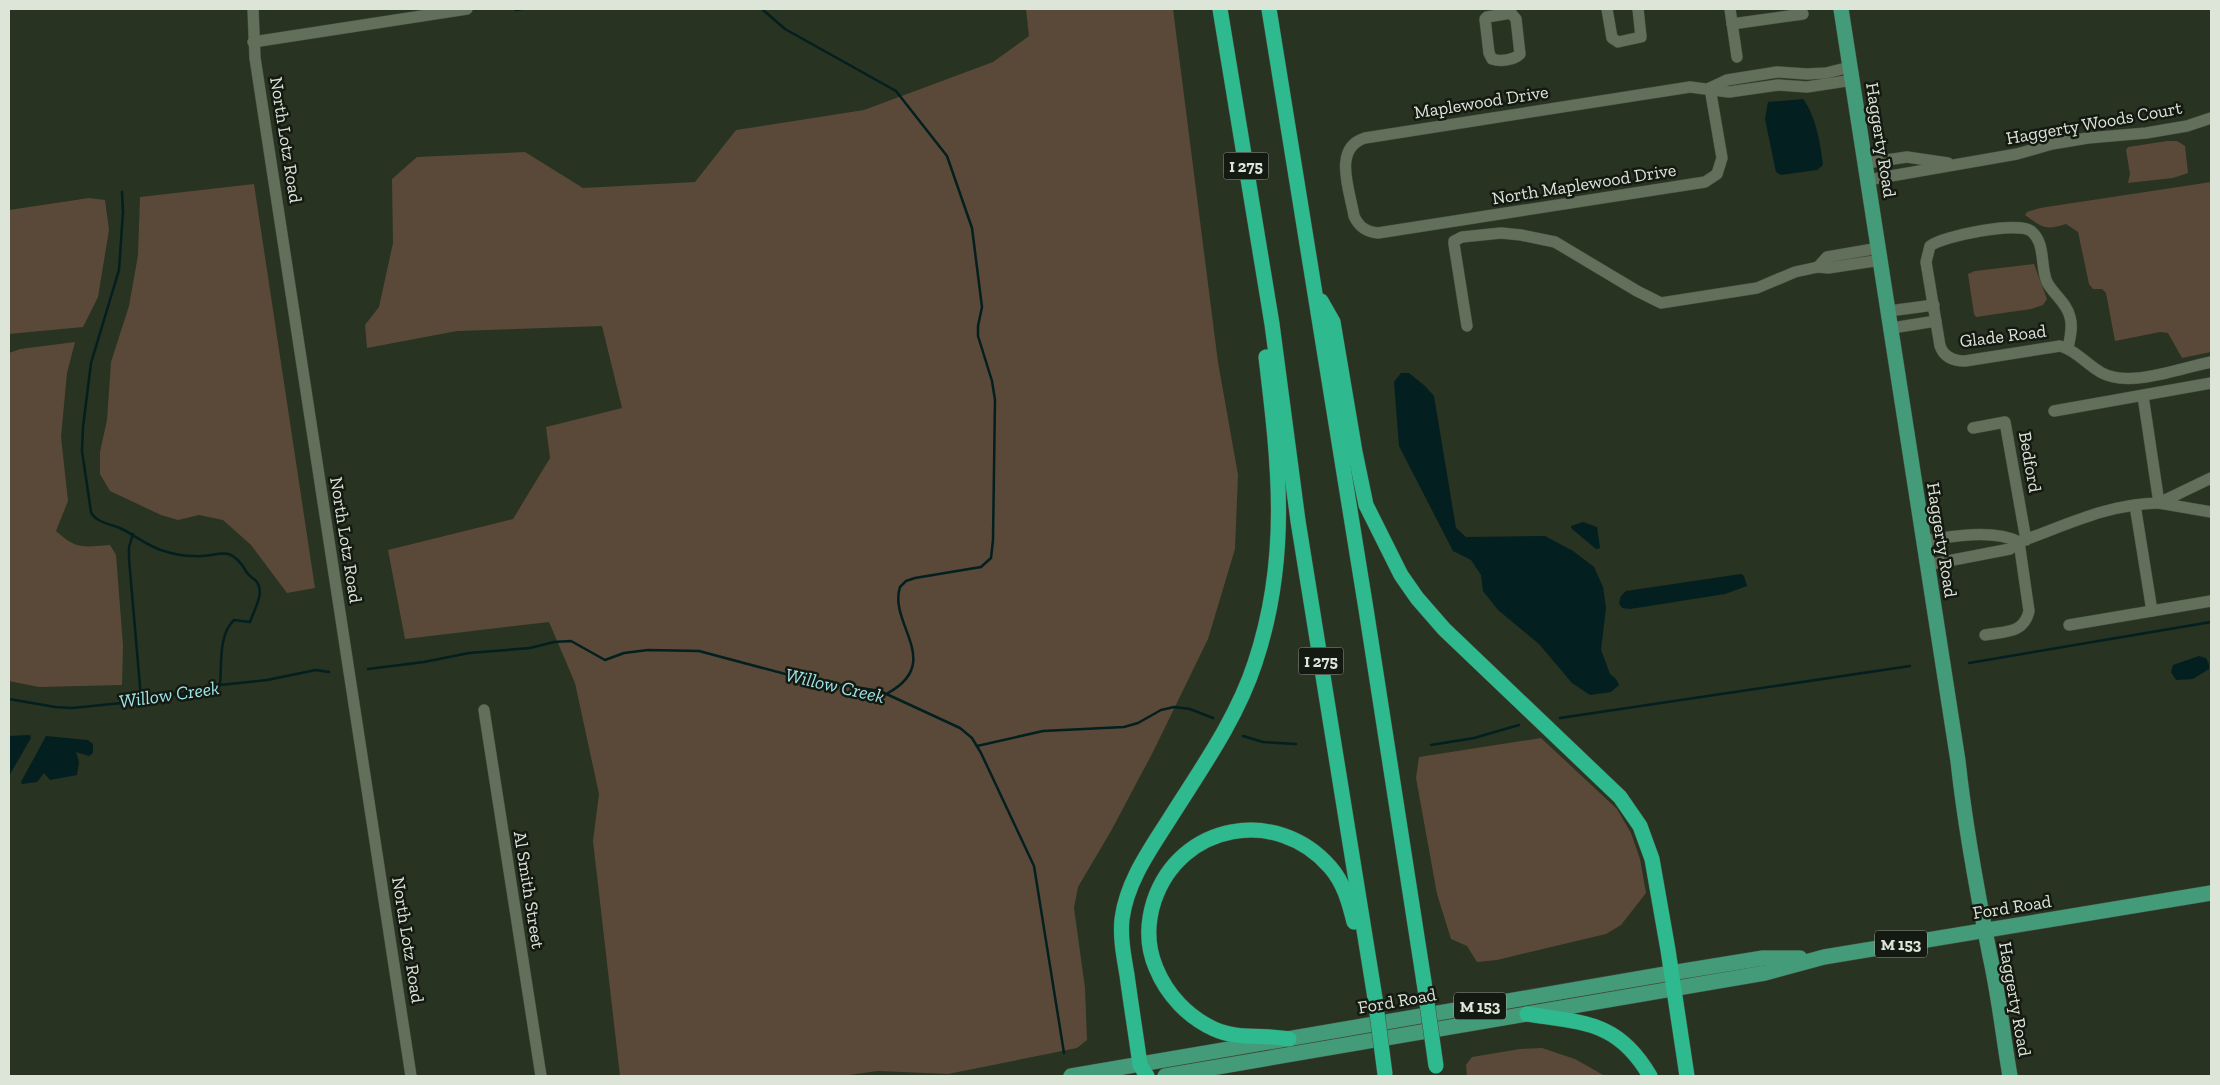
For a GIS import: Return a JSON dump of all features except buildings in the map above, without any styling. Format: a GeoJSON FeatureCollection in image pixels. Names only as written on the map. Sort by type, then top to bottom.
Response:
{"type":"FeatureCollection","features":[{"type":"Feature","properties":{"kind":"highway","name":"I 275"},"geometry":{"type":"LineString","coordinates":[[1220,9],[1272,324],[1298,521],[1373,982],[1386,1075]]}},
{"type":"Feature","properties":{"kind":"highway","name":"I 275"},"geometry":{"type":"LineString","coordinates":[[1269,9],[1316,291],[1437,1071]]}},
{"type":"Feature","properties":{"kind":"highway"},"geometry":{"type":"LineString","coordinates":[[1316,291],[1332,322],[1354,452],[1366,505],[1401,575],[1430,615],[1620,797],[1640,826],[1652,860],[1687,1076]]}},
{"type":"Feature","properties":{"kind":"highway"},"geometry":{"type":"LineString","coordinates":[[1143,1071],[1122,941],[1122,919],[1126,902],[1132,881],[1215,747],[1242,695],[1265,631],[1272,598],[1280,523],[1277,454],[1266,356],[1272,324]]}},
{"type":"Feature","properties":{"kind":"highway"},"geometry":{"type":"LineString","coordinates":[[1289,1039],[1272,1035],[1239,1036],[1214,1029],[1185,1010],[1166,988],[1160,977],[1150,948],[1152,907],[1164,878],[1173,865],[1195,846],[1222,834],[1250,830],[1282,835],[1309,848],[1332,868],[1346,894],[1362,964],[1373,982]]}},
{"type":"Feature","properties":{"kind":"highway"},"geometry":{"type":"LineString","coordinates":[[1527,1014],[1592,1024],[1608,1030],[1633,1052],[1650,1076]]}},
{"type":"Feature","properties":{"kind":"main road","name":"Haggerty Road"},"geometry":{"type":"LineString","coordinates":[[1841,9],[1892,328],[1963,803],[1984,931],[1994,973],[2010,1076]]}},
{"type":"Feature","properties":{"kind":"main road","name":"Ford Road"},"geometry":{"type":"LineString","coordinates":[[1165,1076],[1765,973],[1818,958],[2211,893]]}},
{"type":"Feature","properties":{"kind":"main road","name":"Ford Road"},"geometry":{"type":"LineString","coordinates":[[1071,1076],[1143,1071],[1289,1039],[1763,958],[1818,958]]}},
{"type":"Feature","properties":{"kind":"street","name":"North Lotz Road"},"geometry":{"type":"LineString","coordinates":[[254,9],[253,42],[411,1076]]}},
{"type":"Feature","properties":{"kind":"street"},"geometry":{"type":"LineString","coordinates":[[253,42],[467,9]]}},
{"type":"Feature","properties":{"kind":"street"},"geometry":{"type":"LineString","coordinates":[[1607,9],[1612,38],[1618,42],[1641,37],[1638,9]]}},
{"type":"Feature","properties":{"kind":"street"},"geometry":{"type":"LineString","coordinates":[[1730,9],[1737,57]]}},
{"type":"Feature","properties":{"kind":"street"},"geometry":{"type":"LineString","coordinates":[[1499,12],[1511,13],[1514,16],[1520,54],[1515,58],[1496,61],[1490,57],[1484,24],[1487,17],[1499,12]]}},
{"type":"Feature","properties":{"kind":"street"},"geometry":{"type":"LineString","coordinates":[[1732,24],[1803,14]]}},
{"type":"Feature","properties":{"kind":"street","name":"Maplewood Drive"},"geometry":{"type":"LineString","coordinates":[[1367,231],[1354,216],[1345,160],[1348,149],[1358,140],[1690,87],[1710,88],[1727,80],[1776,72],[1852,74]]}},
{"type":"Feature","properties":{"kind":"street","name":"North Maplewood Drive"},"geometry":{"type":"LineString","coordinates":[[1367,231],[1378,234],[1705,182],[1717,174],[1722,158],[1710,88]]}},
{"type":"Feature","properties":{"kind":"street","name":"Haggerty Woods Court"},"geometry":{"type":"LineString","coordinates":[[1868,180],[2018,154],[2052,144],[2088,138],[2155,132],[2187,126],[2211,118]]}},
{"type":"Feature","properties":{"kind":"street","name":"Haggerty Woods Court"},"geometry":{"type":"LineString","coordinates":[[1866,163],[1907,157],[1952,164]]}},
{"type":"Feature","properties":{"kind":"street","name":"Glade Road"},"geometry":{"type":"LineString","coordinates":[[2068,348],[2071,332],[2070,317],[2064,304],[2047,281],[2037,237],[2030,230],[2021,227],[1942,239],[1930,246],[1926,262],[1941,349],[1948,357],[1955,360],[2060,346],[2068,348],[2101,373],[2121,378],[2143,377],[2211,362]]}},
{"type":"Feature","properties":{"kind":"street"},"geometry":{"type":"LineString","coordinates":[[1467,326],[1454,244],[1454,241],[1462,237],[1501,233],[1531,236],[1555,242],[1637,291],[1661,303],[1756,288],[1795,272],[1818,267],[1826,257],[1880,254]]}},
{"type":"Feature","properties":{"kind":"street"},"geometry":{"type":"LineString","coordinates":[[1889,311],[1934,305]]}},
{"type":"Feature","properties":{"kind":"street","name":"Glade Road"},"geometry":{"type":"LineString","coordinates":[[1892,328],[1936,321]]}},
{"type":"Feature","properties":{"kind":"street"},"geometry":{"type":"LineString","coordinates":[[2054,412],[2211,383]]}},
{"type":"Feature","properties":{"kind":"street"},"geometry":{"type":"LineString","coordinates":[[2143,396],[2159,503]]}},
{"type":"Feature","properties":{"kind":"street","name":"Bedford"},"geometry":{"type":"LineString","coordinates":[[1973,428],[2005,422],[2022,541],[2029,611],[2025,623],[2017,629],[1986,635]]}},
{"type":"Feature","properties":{"kind":"street"},"geometry":{"type":"LineString","coordinates":[[2159,503],[2211,478]]}},
{"type":"Feature","properties":{"kind":"street"},"geometry":{"type":"LineString","coordinates":[[1928,565],[2010,549],[2022,541],[2103,510],[2159,503],[2211,512]]}},
{"type":"Feature","properties":{"kind":"street"},"geometry":{"type":"LineString","coordinates":[[2135,505],[2152,611]]}},
{"type":"Feature","properties":{"kind":"street"},"geometry":{"type":"LineString","coordinates":[[1924,541],[1965,536],[2009,537],[2022,541]]}},
{"type":"Feature","properties":{"kind":"street"},"geometry":{"type":"LineString","coordinates":[[2069,625],[2211,600]]}},
{"type":"Feature","properties":{"kind":"street","name":"Al Smith Street"},"geometry":{"type":"LineString","coordinates":[[484,710],[541,1076]]}},
{"type":"Feature","properties":{"kind":"shaded area"},"geometry":{"type":"Polygon","coordinates":[[[1026,9],[1173,9],[1218,362],[1238,475],[1235,549],[1208,639],[1153,752],[1111,831],[1078,887],[1074,908],[1085,988],[1087,1040],[1077,1048],[948,1074],[878,1071],[842,1076],[620,1076],[593,841],[599,794],[575,683],[549,622],[405,639],[388,550],[513,519],[550,458],[546,427],[622,408],[602,326],[457,331],[367,348],[365,325],[379,307],[393,243],[392,179],[417,157],[525,152],[583,188],[695,182],[736,130],[864,110],[993,62],[1029,36],[1026,9]]]}},
{"type":"Feature","properties":{"kind":"shaded area"},"geometry":{"type":"Polygon","coordinates":[[[2177,141],[2185,146],[2188,173],[2173,178],[2128,183],[2130,174],[2126,150],[2128,147],[2177,141]]]}},
{"type":"Feature","properties":{"kind":"shaded area"},"geometry":{"type":"Polygon","coordinates":[[[2211,182],[2211,352],[2182,358],[2168,333],[2160,332],[2115,341],[2106,293],[2102,289],[2093,289],[2089,284],[2078,232],[2066,224],[2044,227],[2025,215],[2027,212],[2040,208],[2211,182]]]}},
{"type":"Feature","properties":{"kind":"shaded area"},"geometry":{"type":"Polygon","coordinates":[[[254,184],[315,588],[287,593],[251,545],[223,520],[199,515],[178,520],[161,515],[110,491],[100,474],[100,452],[107,420],[111,362],[129,306],[138,255],[140,197],[254,184]]]}},
{"type":"Feature","properties":{"kind":"shaded area"},"geometry":{"type":"Polygon","coordinates":[[[89,198],[105,200],[109,230],[98,297],[83,327],[9,334],[9,210],[89,198]]]}},
{"type":"Feature","properties":{"kind":"shaded area"},"geometry":{"type":"Polygon","coordinates":[[[2034,264],[2047,299],[2043,305],[2031,309],[1976,317],[1968,274],[1975,271],[2034,264]]]}},
{"type":"Feature","properties":{"kind":"shaded area"},"geometry":{"type":"Polygon","coordinates":[[[75,342],[67,373],[61,437],[68,501],[56,531],[63,537],[81,546],[110,545],[116,555],[123,645],[122,685],[39,687],[9,681],[9,353],[20,349],[75,342]]]}},
{"type":"Feature","properties":{"kind":"shaded area"},"geometry":{"type":"Polygon","coordinates":[[[1541,738],[1617,809],[1631,833],[1640,859],[1646,893],[1621,925],[1606,934],[1497,960],[1477,962],[1467,946],[1451,939],[1437,894],[1416,778],[1419,757],[1541,738]]]}},
{"type":"Feature","properties":{"kind":"shaded area"},"geometry":{"type":"Polygon","coordinates":[[[1542,1048],[1575,1059],[1605,1076],[1467,1076],[1466,1065],[1472,1057],[1520,1049],[1542,1048]]]}},
{"type":"Feature","properties":{"kind":"water"},"geometry":{"type":"Polygon","coordinates":[[[1803,99],[1814,122],[1823,165],[1817,170],[1781,175],[1776,172],[1765,119],[1768,102],[1803,99]]]}},
{"type":"Feature","properties":{"kind":"water"},"geometry":{"type":"Polygon","coordinates":[[[1401,373],[1409,373],[1434,396],[1456,528],[1466,537],[1545,536],[1573,551],[1594,567],[1603,587],[1606,608],[1601,650],[1610,674],[1619,685],[1611,692],[1590,695],[1572,683],[1539,644],[1498,610],[1483,591],[1481,575],[1471,560],[1453,551],[1399,446],[1394,382],[1401,373]]]}},
{"type":"Feature","properties":{"kind":"water"},"geometry":{"type":"Polygon","coordinates":[[[1583,522],[1597,527],[1600,548],[1596,549],[1571,528],[1571,526],[1583,522]]]}},
{"type":"Feature","properties":{"kind":"water"},"geometry":{"type":"Polygon","coordinates":[[[1741,574],[1744,576],[1747,586],[1725,594],[1630,609],[1622,608],[1619,603],[1621,596],[1626,591],[1741,574]]]}},
{"type":"Feature","properties":{"kind":"water"},"geometry":{"type":"Polygon","coordinates":[[[2199,656],[2206,658],[2209,669],[2193,679],[2176,680],[2171,672],[2173,665],[2199,656]]]}},
{"type":"Feature","properties":{"kind":"water"},"geometry":{"type":"Polygon","coordinates":[[[30,735],[31,738],[9,776],[9,736],[30,735]]]}},
{"type":"Feature","properties":{"kind":"water"},"geometry":{"type":"Polygon","coordinates":[[[46,736],[88,740],[93,744],[93,753],[89,756],[76,752],[79,762],[77,775],[50,780],[44,773],[37,782],[22,784],[21,782],[46,736]]]}},
{"type":"Feature","properties":{"kind":"waterway"},"geometry":{"type":"LineString","coordinates":[[516,10],[522,9]]}},
{"type":"Feature","properties":{"kind":"waterway"},"geometry":{"type":"LineString","coordinates":[[762,9],[785,29],[896,91],[947,156],[972,228],[982,307],[978,336],[992,381],[995,400],[993,540],[991,558],[981,567],[915,578],[906,581],[900,587],[898,601],[913,656],[912,669],[904,681],[888,693]]}},
{"type":"Feature","properties":{"kind":"waterway"},"geometry":{"type":"LineString","coordinates":[[122,192],[123,212],[119,270],[91,363],[83,427],[82,451],[91,512],[99,520],[120,528],[147,544],[175,554],[190,556],[228,554],[240,562],[248,574],[257,582],[260,591],[259,597],[250,622],[234,620],[225,634],[220,685]]}},
{"type":"Feature","properties":{"kind":"waterway"},"geometry":{"type":"LineString","coordinates":[[133,534],[129,547],[129,559],[141,698]]}},
{"type":"Feature","properties":{"kind":"waterway"},"geometry":{"type":"LineString","coordinates":[[1969,663],[2211,622]]}},
{"type":"Feature","properties":{"kind":"waterway","name":"Willow Creek"},"geometry":{"type":"LineString","coordinates":[[368,669],[424,662],[469,653],[530,648],[554,642],[571,641],[605,660],[624,653],[648,650],[699,651],[804,679],[880,691],[960,728],[972,738],[981,753],[1034,866],[1064,1053]]}},
{"type":"Feature","properties":{"kind":"waterway"},"geometry":{"type":"LineString","coordinates":[[1560,718],[1910,666]]}},
{"type":"Feature","properties":{"kind":"waterway","name":"Willow Creek"},"geometry":{"type":"LineString","coordinates":[[9,699],[72,708],[122,703],[151,696],[190,693],[220,685],[267,680],[316,670],[329,672]]}},
{"type":"Feature","properties":{"kind":"waterway"},"geometry":{"type":"LineString","coordinates":[[977,746],[1043,731],[1124,727],[1138,723],[1161,710],[1174,707],[1190,709],[1213,718]]}},
{"type":"Feature","properties":{"kind":"waterway"},"geometry":{"type":"LineString","coordinates":[[1431,745],[1474,738],[1519,725]]}},
{"type":"Feature","properties":{"kind":"waterway"},"geometry":{"type":"LineString","coordinates":[[1243,736],[1263,742],[1296,744]]}}]}
